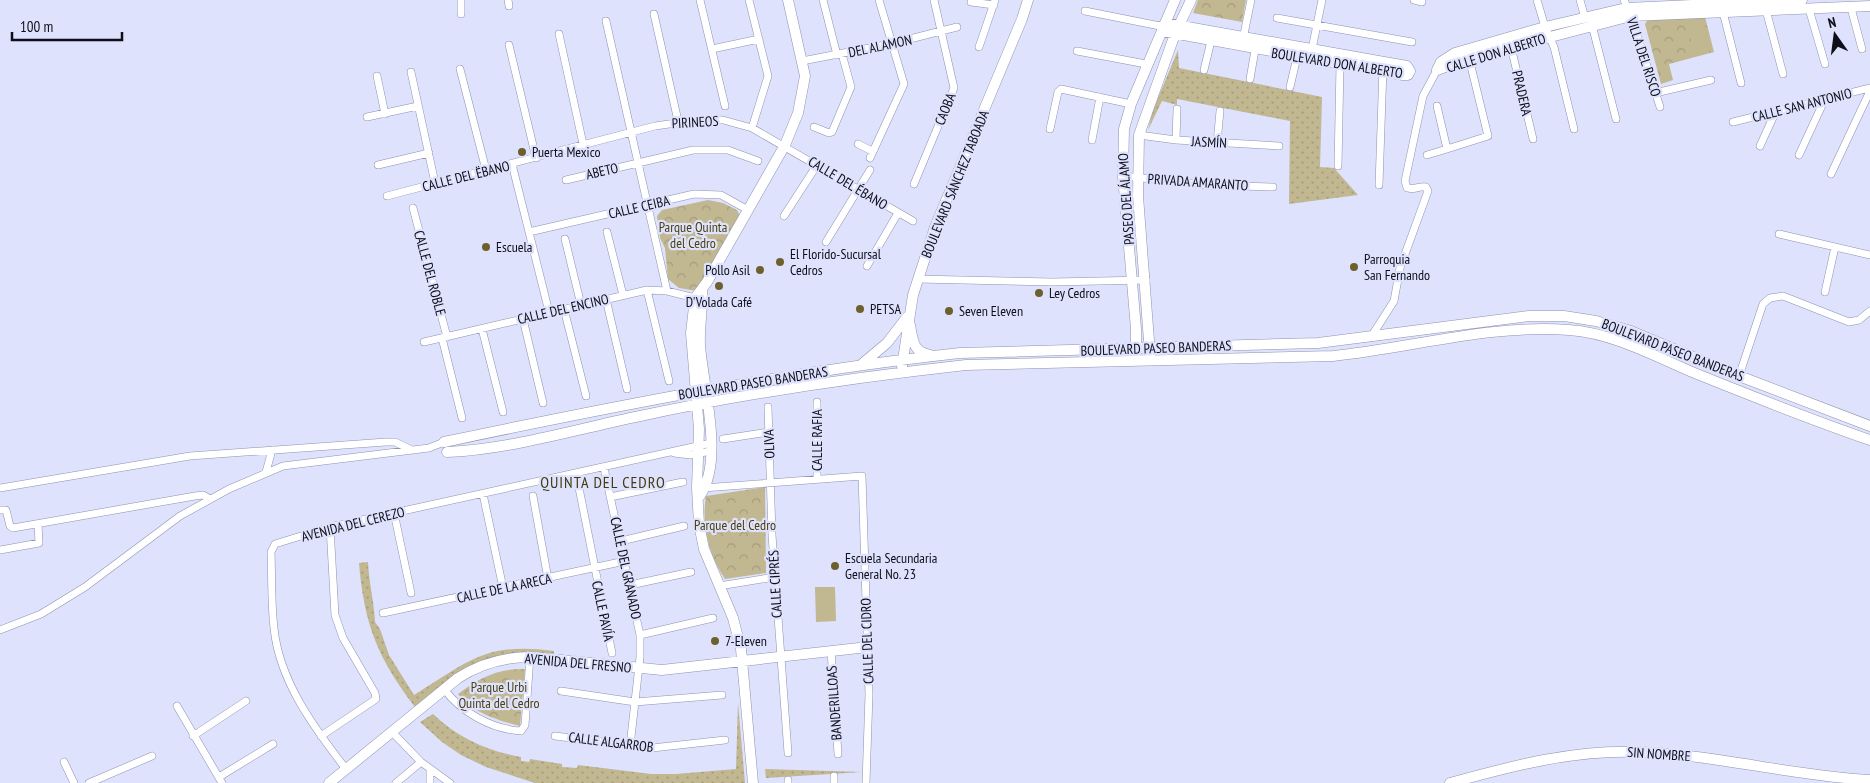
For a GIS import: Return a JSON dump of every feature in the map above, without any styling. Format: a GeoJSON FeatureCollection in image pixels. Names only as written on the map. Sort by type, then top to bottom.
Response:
{"type":"FeatureCollection","features":[{"type":"Feature","properties":{"kind":"street"},"geometry":{"type":"LineString","coordinates":[[461,0],[461,14]]}},
{"type":"Feature","properties":{"kind":"street"},"geometry":{"type":"LineString","coordinates":[[700,0],[725,106]]}},
{"type":"Feature","properties":{"kind":"street"},"geometry":{"type":"LineString","coordinates":[[750,0],[768,76],[752,128]]}},
{"type":"Feature","properties":{"kind":"street"},"geometry":{"type":"LineString","coordinates":[[701,491],[711,447],[700,391],[700,296],[785,145],[798,113],[803,95],[805,76],[788,0]]}},
{"type":"Feature","properties":{"kind":"street"},"geometry":{"type":"LineString","coordinates":[[814,127],[829,133],[832,132],[851,90],[851,82],[823,0]]}},
{"type":"Feature","properties":{"kind":"street"},"geometry":{"type":"LineString","coordinates":[[858,144],[871,154],[903,85],[879,0]]}},
{"type":"Feature","properties":{"kind":"street","name":"CAOBA"},"geometry":{"type":"LineString","coordinates":[[914,184],[954,88],[934,0]]}},
{"type":"Feature","properties":{"kind":"street","name":"BOULEVARD SÁNCHEZ TABOADA"},"geometry":{"type":"LineString","coordinates":[[902,373],[902,360],[909,314],[935,227],[1019,27],[1028,0]]}},
{"type":"Feature","properties":{"kind":"street","name":"PASEO DEL ÁLAMO"},"geometry":{"type":"LineString","coordinates":[[1135,360],[1132,280],[1123,176],[1124,129],[1146,64],[1162,26],[1176,0]]}},
{"type":"Feature","properties":{"kind":"street","name":"PASEO DEL ÁLAMO"},"geometry":{"type":"LineString","coordinates":[[1149,360],[1146,280],[1138,196],[1139,135],[1177,30],[1191,0]]}},
{"type":"Feature","properties":{"kind":"street"},"geometry":{"type":"LineString","coordinates":[[1242,42],[1251,0]]}},
{"type":"Feature","properties":{"kind":"street"},"geometry":{"type":"LineString","coordinates":[[1311,54],[1322,0]]}},
{"type":"Feature","properties":{"kind":"street"},"geometry":{"type":"LineString","coordinates":[[1414,0],[1422,2]]}},
{"type":"Feature","properties":{"kind":"street"},"geometry":{"type":"LineString","coordinates":[[1537,0],[1550,37],[1574,129]]}},
{"type":"Feature","properties":{"kind":"street"},"geometry":{"type":"LineString","coordinates":[[1580,0],[1589,22],[1616,119]]}},
{"type":"Feature","properties":{"kind":"street","name":"CALLE DON ALBERTO"},"geometry":{"type":"LineString","coordinates":[[1627,8],[1723,12],[1766,10],[1802,0]]}},
{"type":"Feature","properties":{"kind":"street"},"geometry":{"type":"LineString","coordinates":[[971,2],[995,2],[979,46]]}},
{"type":"Feature","properties":{"kind":"street","name":"CALLE DON ALBERTO"},"geometry":{"type":"LineString","coordinates":[[1437,70],[1469,58],[1550,37],[1627,8],[1668,3],[1787,4],[1809,9],[1870,6]]}},
{"type":"Feature","properties":{"kind":"street","name":"VILLA DEL RISCO"},"geometry":{"type":"LineString","coordinates":[[1627,8],[1660,107]]}},
{"type":"Feature","properties":{"kind":"street"},"geometry":{"type":"LineString","coordinates":[[1851,8],[1862,49]]}},
{"type":"Feature","properties":{"kind":"street"},"geometry":{"type":"LineString","coordinates":[[1809,9],[1824,64]]}},
{"type":"Feature","properties":{"kind":"street"},"geometry":{"type":"LineString","coordinates":[[1766,10],[1783,74]]}},
{"type":"Feature","properties":{"kind":"street"},"geometry":{"type":"LineString","coordinates":[[1085,11],[1162,26]]}},
{"type":"Feature","properties":{"kind":"street"},"geometry":{"type":"LineString","coordinates":[[1723,12],[1741,83]]}},
{"type":"Feature","properties":{"kind":"street"},"geometry":{"type":"LineString","coordinates":[[654,14],[678,121]]}},
{"type":"Feature","properties":{"kind":"street"},"geometry":{"type":"LineString","coordinates":[[1277,18],[1412,42]]}},
{"type":"Feature","properties":{"kind":"street"},"geometry":{"type":"LineString","coordinates":[[606,21],[667,291]]}},
{"type":"Feature","properties":{"kind":"street","name":"CALLE DON ALBERTO"},"geometry":{"type":"LineString","coordinates":[[1437,70],[1441,62],[1455,53],[1545,27],[1589,22]]}},
{"type":"Feature","properties":{"kind":"street","name":"BOULEVARD DON ALBERTO"},"geometry":{"type":"LineString","coordinates":[[1162,26],[1211,40],[1242,42],[1255,50],[1297,57],[1311,54],[1340,65],[1383,67]]}},
{"type":"Feature","properties":{"kind":"street","name":"DEL ALAMON"},"geometry":{"type":"LineString","coordinates":[[802,61],[890,44],[957,27]]}},
{"type":"Feature","properties":{"kind":"street","name":"BOULEVARD DON ALBERTO"},"geometry":{"type":"LineString","coordinates":[[1177,30],[1383,67]]}},
{"type":"Feature","properties":{"kind":"street"},"geometry":{"type":"LineString","coordinates":[[560,34],[584,144]]}},
{"type":"Feature","properties":{"kind":"street"},"geometry":{"type":"LineString","coordinates":[[712,49],[759,39]]}},
{"type":"Feature","properties":{"kind":"street"},"geometry":{"type":"LineString","coordinates":[[1204,70],[1211,40]]}},
{"type":"Feature","properties":{"kind":"street"},"geometry":{"type":"LineString","coordinates":[[510,44],[536,158]]}},
{"type":"Feature","properties":{"kind":"street","name":"PRADERA"},"geometry":{"type":"LineString","coordinates":[[1511,47],[1533,139]]}},
{"type":"Feature","properties":{"kind":"street"},"geometry":{"type":"LineString","coordinates":[[1250,79],[1255,50]]}},
{"type":"Feature","properties":{"kind":"street"},"geometry":{"type":"LineString","coordinates":[[1077,51],[1146,64]]}},
{"type":"Feature","properties":{"kind":"street"},"geometry":{"type":"LineString","coordinates":[[1290,88],[1297,57]]}},
{"type":"Feature","properties":{"kind":"street"},"geometry":{"type":"LineString","coordinates":[[1427,155],[1485,139],[1489,134],[1469,58]]}},
{"type":"Feature","properties":{"kind":"street"},"geometry":{"type":"LineString","coordinates":[[1338,166],[1340,65]]}},
{"type":"Feature","properties":{"kind":"street"},"geometry":{"type":"LineString","coordinates":[[1379,185],[1383,67]]}},
{"type":"Feature","properties":{"kind":"street"},"geometry":{"type":"LineString","coordinates":[[460,69],[486,170]]}},
{"type":"Feature","properties":{"kind":"street"},"geometry":{"type":"LineString","coordinates":[[1371,337],[1394,301],[1400,268],[1428,191],[1426,187],[1411,190],[1407,188],[1405,181],[1423,96],[1437,70]]}},
{"type":"Feature","properties":{"kind":"street"},"geometry":{"type":"LineString","coordinates":[[411,72],[435,183]]}},
{"type":"Feature","properties":{"kind":"street"},"geometry":{"type":"LineString","coordinates":[[378,76],[385,114]]}},
{"type":"Feature","properties":{"kind":"street"},"geometry":{"type":"LineString","coordinates":[[1655,93],[1711,80]]}},
{"type":"Feature","properties":{"kind":"street"},"geometry":{"type":"LineString","coordinates":[[1050,129],[1058,92],[1061,89],[1131,104]]}},
{"type":"Feature","properties":{"kind":"street"},"geometry":{"type":"LineString","coordinates":[[1831,174],[1870,89]]}},
{"type":"Feature","properties":{"kind":"street","name":"CALLE SAN ANTONIO"},"geometry":{"type":"LineString","coordinates":[[1733,122],[1870,89]]}},
{"type":"Feature","properties":{"kind":"street"},"geometry":{"type":"LineString","coordinates":[[1092,140],[1100,97]]}},
{"type":"Feature","properties":{"kind":"street"},"geometry":{"type":"LineString","coordinates":[[1799,155],[1824,101]]}},
{"type":"Feature","properties":{"kind":"street"},"geometry":{"type":"LineString","coordinates":[[367,117],[418,106]]}},
{"type":"Feature","properties":{"kind":"street"},"geometry":{"type":"LineString","coordinates":[[1437,106],[1447,149]]}},
{"type":"Feature","properties":{"kind":"street"},"geometry":{"type":"LineString","coordinates":[[1176,140],[1177,109]]}},
{"type":"Feature","properties":{"kind":"street"},"geometry":{"type":"LineString","coordinates":[[1217,143],[1220,111]]}},
{"type":"Feature","properties":{"kind":"street"},"geometry":{"type":"LineString","coordinates":[[1760,146],[1775,113]]}},
{"type":"Feature","properties":{"kind":"street","name":"PIRINEOS"},"geometry":{"type":"LineString","coordinates":[[631,132],[678,121],[723,120],[752,128],[785,145]]}},
{"type":"Feature","properties":{"kind":"street","name":"CALLE DEL ËBANO"},"geometry":{"type":"LineString","coordinates":[[387,196],[631,132]]}},
{"type":"Feature","properties":{"kind":"street","name":"JASMÍN"},"geometry":{"type":"LineString","coordinates":[[1139,135],[1176,140],[1279,146]]}},
{"type":"Feature","properties":{"kind":"street","name":"CALLE DEL ÉBANO"},"geometry":{"type":"LineString","coordinates":[[785,145],[912,220]]}},
{"type":"Feature","properties":{"kind":"street","name":"ABETO"},"geometry":{"type":"LineString","coordinates":[[566,180],[693,150],[728,150],[758,161]]}},
{"type":"Feature","properties":{"kind":"street"},"geometry":{"type":"LineString","coordinates":[[378,165],[429,153]]}},
{"type":"Feature","properties":{"kind":"street"},"geometry":{"type":"LineString","coordinates":[[512,164],[549,312]]}},
{"type":"Feature","properties":{"kind":"street"},"geometry":{"type":"LineString","coordinates":[[784,216],[817,165]]}},
{"type":"Feature","properties":{"kind":"street"},"geometry":{"type":"LineString","coordinates":[[826,242],[870,170]]}},
{"type":"Feature","properties":{"kind":"street","name":"PRIVADA AMARANTO"},"geometry":{"type":"LineString","coordinates":[[1123,176],[1208,185],[1273,186]]}},
{"type":"Feature","properties":{"kind":"street","name":"CALLE CEIBA"},"geometry":{"type":"LineString","coordinates":[[528,232],[694,194],[709,193],[721,196],[748,210]]}},
{"type":"Feature","properties":{"kind":"street"},"geometry":{"type":"LineString","coordinates":[[1124,197],[1138,196]]}},
{"type":"Feature","properties":{"kind":"street","name":"CALLE DEL ROBLE"},"geometry":{"type":"LineString","coordinates":[[413,208],[445,338],[462,418]]}},
{"type":"Feature","properties":{"kind":"street"},"geometry":{"type":"LineString","coordinates":[[867,266],[898,213]]}},
{"type":"Feature","properties":{"kind":"street"},"geometry":{"type":"LineString","coordinates":[[607,232],[623,295]]}},
{"type":"Feature","properties":{"kind":"street"},"geometry":{"type":"LineString","coordinates":[[1779,234],[1870,255]]}},
{"type":"Feature","properties":{"kind":"street"},"geometry":{"type":"LineString","coordinates":[[565,239],[581,305]]}},
{"type":"Feature","properties":{"kind":"street"},"geometry":{"type":"LineString","coordinates":[[1825,292],[1835,247]]}},
{"type":"Feature","properties":{"kind":"street"},"geometry":{"type":"LineString","coordinates":[[918,280],[1035,282],[1146,280]]}},
{"type":"Feature","properties":{"kind":"street"},"geometry":{"type":"LineString","coordinates":[[647,290],[669,381]]}},
{"type":"Feature","properties":{"kind":"street","name":"CALLE DEL ENCINO"},"geometry":{"type":"LineString","coordinates":[[424,342],[647,290],[700,296]]}},
{"type":"Feature","properties":{"kind":"street"},"geometry":{"type":"LineString","coordinates":[[1739,376],[1763,304],[1770,298],[1784,296],[1849,322],[1859,320],[1870,311]]}},
{"type":"Feature","properties":{"kind":"street"},"geometry":{"type":"LineString","coordinates":[[606,299],[627,389]]}},
{"type":"Feature","properties":{"kind":"street"},"geometry":{"type":"LineString","coordinates":[[564,309],[586,396]]}},
{"type":"Feature","properties":{"kind":"street"},"geometry":{"type":"LineString","coordinates":[[909,314],[912,340],[916,348],[922,354],[933,356]]}},
{"type":"Feature","properties":{"kind":"street"},"geometry":{"type":"LineString","coordinates":[[859,366],[887,343],[909,314]]}},
{"type":"Feature","properties":{"kind":"street","name":"BOULEVARD PASEO BANDERAS"},"geometry":{"type":"LineString","coordinates":[[0,630],[40,614],[71,596],[122,561],[180,516],[210,499],[266,472],[283,466],[446,447],[700,391],[859,366],[960,353],[1318,343],[1529,316],[1564,316],[1596,321],[1631,331],[1739,376],[1868,425]]}},
{"type":"Feature","properties":{"kind":"street"},"geometry":{"type":"LineString","coordinates":[[523,318],[543,403]]}},
{"type":"Feature","properties":{"kind":"street"},"geometry":{"type":"LineString","coordinates":[[482,328],[503,412]]}},
{"type":"Feature","properties":{"kind":"street","name":"BOULEVARD PASEO BANDERAS"},"geometry":{"type":"LineString","coordinates":[[446,447],[466,451],[702,404],[966,365],[1333,356],[1373,352],[1501,332],[1538,329],[1570,330],[1613,339],[1767,402],[1866,439]]}},
{"type":"Feature","properties":{"kind":"street","name":"CALLE RAFIA"},"geometry":{"type":"LineString","coordinates":[[816,402],[817,478]]}},
{"type":"Feature","properties":{"kind":"street"},"geometry":{"type":"LineString","coordinates":[[702,404],[699,449],[701,537],[738,633],[743,661],[753,783]]}},
{"type":"Feature","properties":{"kind":"street","name":"OLIVA"},"geometry":{"type":"LineString","coordinates":[[768,407],[771,481]]}},
{"type":"Feature","properties":{"kind":"street"},"geometry":{"type":"LineString","coordinates":[[1866,439],[1868,425]]}},
{"type":"Feature","properties":{"kind":"street"},"geometry":{"type":"LineString","coordinates":[[723,439],[769,432]]}},
{"type":"Feature","properties":{"kind":"street"},"geometry":{"type":"LineString","coordinates":[[0,488],[182,457],[386,442],[395,442],[412,450]]}},
{"type":"Feature","properties":{"kind":"street","name":"AVENIDA DEL CEREZO"},"geometry":{"type":"LineString","coordinates":[[346,770],[320,736],[290,682],[280,654],[274,629],[271,552],[277,543],[330,527],[671,453],[711,447]]}},
{"type":"Feature","properties":{"kind":"street"},"geometry":{"type":"LineString","coordinates":[[266,472],[272,450]]}},
{"type":"Feature","properties":{"kind":"street","name":"CALLE DEL GRANADO"},"geometry":{"type":"LineString","coordinates":[[604,468],[640,635],[639,668],[630,746]]}},
{"type":"Feature","properties":{"kind":"street","name":"CALLE DEL CIDRO"},"geometry":{"type":"LineString","coordinates":[[701,491],[771,481],[862,476],[869,712],[866,783]]}},
{"type":"Feature","properties":{"kind":"street","name":"CALLE CIPRÉS"},"geometry":{"type":"LineString","coordinates":[[771,481],[775,577],[788,753]]}},
{"type":"Feature","properties":{"kind":"street"},"geometry":{"type":"LineString","coordinates":[[610,497],[683,482]]}},
{"type":"Feature","properties":{"kind":"street","name":"CALLE PAVÍA"},"geometry":{"type":"LineString","coordinates":[[579,488],[612,653]]}},
{"type":"Feature","properties":{"kind":"street"},"geometry":{"type":"LineString","coordinates":[[484,494],[503,588]]}},
{"type":"Feature","properties":{"kind":"street"},"geometry":{"type":"LineString","coordinates":[[0,510],[6,510],[11,527],[38,524],[195,496],[203,495],[210,499]]}},
{"type":"Feature","properties":{"kind":"street"},"geometry":{"type":"LineString","coordinates":[[532,496],[548,578]]}},
{"type":"Feature","properties":{"kind":"street"},"geometry":{"type":"LineString","coordinates":[[394,513],[411,593]]}},
{"type":"Feature","properties":{"kind":"street"},"geometry":{"type":"LineString","coordinates":[[0,550],[39,542],[38,524]]}},
{"type":"Feature","properties":{"kind":"street"},"geometry":{"type":"LineString","coordinates":[[620,541],[684,526]]}},
{"type":"Feature","properties":{"kind":"street"},"geometry":{"type":"LineString","coordinates":[[320,736],[376,699],[375,693],[343,638],[335,615],[330,527]]}},
{"type":"Feature","properties":{"kind":"street","name":"CALLE DE LA ARECA"},"geometry":{"type":"LineString","coordinates":[[383,613],[625,561]]}},
{"type":"Feature","properties":{"kind":"street"},"geometry":{"type":"LineString","coordinates":[[630,585],[691,572]]}},
{"type":"Feature","properties":{"kind":"street"},"geometry":{"type":"LineString","coordinates":[[719,586],[775,577]]}},
{"type":"Feature","properties":{"kind":"street"},"geometry":{"type":"LineString","coordinates":[[640,635],[712,618]]}},
{"type":"Feature","properties":{"kind":"street","name":"AVENIDA DEL FRESNO"},"geometry":{"type":"LineString","coordinates":[[329,783],[470,670],[511,657],[530,657],[662,670],[868,647]]}},
{"type":"Feature","properties":{"kind":"street","name":"BANDERILLOAS"},"geometry":{"type":"LineString","coordinates":[[831,651],[838,754]]}},
{"type":"Feature","properties":{"kind":"street"},"geometry":{"type":"LineString","coordinates":[[444,689],[463,710],[500,726],[521,731],[526,726],[530,657]]}},
{"type":"Feature","properties":{"kind":"street"},"geometry":{"type":"LineString","coordinates":[[561,691],[635,702],[722,695]]}},
{"type":"Feature","properties":{"kind":"street"},"geometry":{"type":"LineString","coordinates":[[193,736],[246,701]]}},
{"type":"Feature","properties":{"kind":"street"},"geometry":{"type":"LineString","coordinates":[[177,706],[220,780],[273,744]]}},
{"type":"Feature","properties":{"kind":"street"},"geometry":{"type":"LineString","coordinates":[[392,732],[430,770],[450,783]]}},
{"type":"Feature","properties":{"kind":"street","name":"CALLE ALGARROB"},"geometry":{"type":"LineString","coordinates":[[555,736],[630,746],[672,748],[726,740]]}},
{"type":"Feature","properties":{"kind":"street","name":"SIN NOMBRE"},"geometry":{"type":"LineString","coordinates":[[1450,783],[1562,756],[1640,752],[1698,757],[1829,778],[1870,780]]}},
{"type":"Feature","properties":{"kind":"street"},"geometry":{"type":"LineString","coordinates":[[89,783],[152,756]]}},
{"type":"Feature","properties":{"kind":"street"},"geometry":{"type":"LineString","coordinates":[[64,762],[74,783]]}},
{"type":"Feature","properties":{"kind":"street"},"geometry":{"type":"LineString","coordinates":[[396,783],[421,762]]}},
{"type":"Feature","properties":{"kind":"street"},"geometry":{"type":"LineString","coordinates":[[430,770],[430,783]]}},
{"type":"Feature","properties":{"kind":"green space"},"geometry":{"type":"Polygon","coordinates":[[[1198,0],[1246,0],[1242,22],[1193,13],[1198,0]]]}},
{"type":"Feature","properties":{"kind":"green space"},"geometry":{"type":"Polygon","coordinates":[[[1705,17],[1714,52],[1669,64],[1673,80],[1661,84],[1645,24],[1649,18],[1705,17]]]}},
{"type":"Feature","properties":{"kind":"green space"},"geometry":{"type":"Polygon","coordinates":[[[1703,18],[1711,51],[1695,55],[1686,22],[1703,18]]]}},
{"type":"Feature","properties":{"kind":"green space"},"geometry":{"type":"Polygon","coordinates":[[[1178,50],[1179,68],[1322,97],[1320,167],[1334,168],[1358,195],[1289,204],[1290,121],[1177,99],[1177,105],[1162,101],[1148,130],[1153,110],[1178,50]]]}},
{"type":"Feature","properties":{"kind":"green space","name":"Parque Quinta del Cedro"},"geometry":{"type":"Polygon","coordinates":[[[708,200],[723,203],[737,210],[740,216],[697,291],[679,288],[668,279],[665,248],[660,238],[657,216],[662,210],[708,200]]]}},
{"type":"Feature","properties":{"kind":"green space","name":"Parque del Cedro"},"geometry":{"type":"Polygon","coordinates":[[[765,487],[766,573],[725,579],[719,570],[708,539],[705,518],[706,496],[765,487]]]}},
{"type":"Feature","properties":{"kind":"green space"},"geometry":{"type":"Polygon","coordinates":[[[368,562],[375,622],[380,629],[389,655],[414,695],[464,664],[494,652],[510,649],[530,649],[554,651],[554,654],[531,653],[493,657],[463,671],[415,707],[391,673],[369,623],[361,585],[359,563],[368,562]]]}},
{"type":"Feature","properties":{"kind":"green space"},"geometry":{"type":"Polygon","coordinates":[[[815,587],[835,587],[836,621],[816,622],[815,587]]]}},
{"type":"Feature","properties":{"kind":"green space","name":"Parque Urbi Quinta del Cedro"},"geometry":{"type":"Polygon","coordinates":[[[525,669],[520,726],[478,711],[458,694],[474,683],[497,672],[525,669]]]}},
{"type":"Feature","properties":{"kind":"green space"},"geometry":{"type":"Polygon","coordinates":[[[738,703],[745,783],[535,783],[486,767],[461,755],[442,742],[420,722],[433,714],[463,737],[496,751],[521,757],[521,761],[529,762],[530,759],[562,764],[562,767],[577,768],[578,765],[651,774],[676,774],[736,769],[738,703]]]}},
{"type":"Feature","properties":{"kind":"green space"},"geometry":{"type":"Polygon","coordinates":[[[765,769],[862,772],[766,778],[765,769]]]}},
{"type":"Feature","properties":{"kind":"place","name":"Puerta Mexico"},"geometry":{"type":"Point","coordinates":[522,152]}},
{"type":"Feature","properties":{"kind":"place","name":"Escuela"},"geometry":{"type":"Point","coordinates":[486,247]}},
{"type":"Feature","properties":{"kind":"place","name":"El Florido-Sucursal Cedros"},"geometry":{"type":"Point","coordinates":[780,262]}},
{"type":"Feature","properties":{"kind":"place","name":"Parroquia San Fernando"},"geometry":{"type":"Point","coordinates":[1354,267]}},
{"type":"Feature","properties":{"kind":"place","name":"Pollo Asil"},"geometry":{"type":"Point","coordinates":[760,270]}},
{"type":"Feature","properties":{"kind":"place","name":"D'Volada Café"},"geometry":{"type":"Point","coordinates":[719,286]}},
{"type":"Feature","properties":{"kind":"place","name":"Ley Cedros"},"geometry":{"type":"Point","coordinates":[1039,293]}},
{"type":"Feature","properties":{"kind":"place","name":"PETSA"},"geometry":{"type":"Point","coordinates":[860,309]}},
{"type":"Feature","properties":{"kind":"place","name":"Seven Eleven"},"geometry":{"type":"Point","coordinates":[949,311]}},
{"type":"Feature","properties":{"kind":"place","name":"Escuela Secundaria General No. 23"},"geometry":{"type":"Point","coordinates":[835,566]}},
{"type":"Feature","properties":{"kind":"place","name":"7-Eleven"},"geometry":{"type":"Point","coordinates":[715,641]}},
{"type":"Feature","properties":{"kind":"district","name":"QUINTA DEL CEDRO"},"geometry":{"type":"Point","coordinates":[603,482]}}]}
